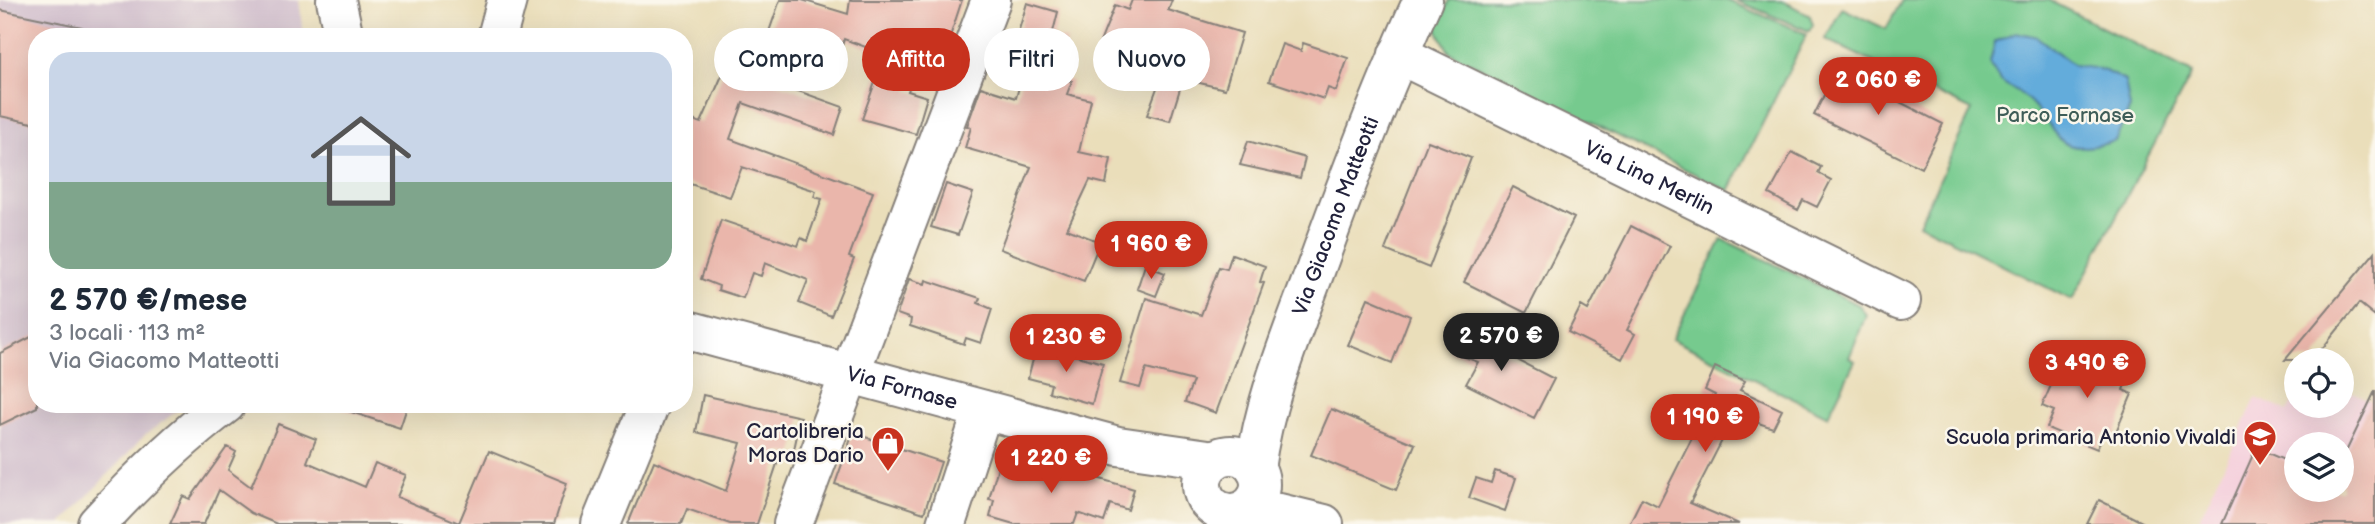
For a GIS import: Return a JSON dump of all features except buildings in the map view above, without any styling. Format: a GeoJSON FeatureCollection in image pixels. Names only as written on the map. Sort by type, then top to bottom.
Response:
{"type":"FeatureCollection","features":[{"type":"Feature","properties":{"kind":"street"},"geometry":{"type":"LineString","coordinates":[[336,0],[342,28]]}},
{"type":"Feature","properties":{"kind":"street"},"geometry":{"type":"LineString","coordinates":[[499,28],[507,0]]}},
{"type":"Feature","properties":{"kind":"street"},"geometry":{"type":"LineString","coordinates":[[793,524],[991,0]]}},
{"type":"Feature","properties":{"kind":"street","name":"Via Giacomo Matteotti"},"geometry":{"type":"LineString","coordinates":[[1244,488],[1239,443],[1270,395],[1377,102],[1423,0]]}},
{"type":"Feature","properties":{"kind":"street","name":"Via Lina Merlin"},"geometry":{"type":"LineString","coordinates":[[1398,54],[1901,301]]}},
{"type":"Feature","properties":{"kind":"street","name":"Via Fornase"},"geometry":{"type":"LineString","coordinates":[[693,331],[1118,446],[1244,488],[1321,523]]}},
{"type":"Feature","properties":{"kind":"street"},"geometry":{"type":"LineString","coordinates":[[946,524],[983,410]]}},
{"type":"Feature","properties":{"kind":"street"},"geometry":{"type":"LineString","coordinates":[[97,524],[138,479],[187,433],[214,413]]}},
{"type":"Feature","properties":{"kind":"street"},"geometry":{"type":"LineString","coordinates":[[601,524],[646,413]]}},
{"type":"Feature","properties":{"kind":"shaded area"},"geometry":{"type":"Polygon","coordinates":[[[0,0],[299,0],[302,28],[28,28],[28,413],[174,413],[145,435],[61,524],[0,524],[0,0]]]}},
{"type":"Feature","properties":{"kind":"shaded area","name":"Scuola primaria Antonio Vivaldi"},"geometry":{"type":"Polygon","coordinates":[[[2354,393],[2375,403],[2375,524],[2201,524],[2200,517],[2256,398],[2284,409],[2284,418],[2354,418],[2354,393]]]}},
{"type":"Feature","properties":{"kind":"green space"},"geometry":{"type":"Polygon","coordinates":[[[1449,0],[1726,0],[1807,34],[1729,191],[1449,52],[1436,28],[1449,0]]]}},
{"type":"Feature","properties":{"kind":"green space"},"geometry":{"type":"Polygon","coordinates":[[[1735,0],[1782,0],[1810,16],[1813,25],[1809,31],[1735,0]]]}},
{"type":"Feature","properties":{"kind":"green space","name":"Parco Fornase"},"geometry":{"type":"Polygon","coordinates":[[[1902,0],[2048,0],[2192,73],[2072,300],[1919,224],[1972,110],[1825,39],[1842,8],[1886,29],[1902,0]]]}},
{"type":"Feature","properties":{"kind":"green space"},"geometry":{"type":"Polygon","coordinates":[[[1722,239],[1859,305],[1866,315],[1849,358],[1855,361],[1828,416],[1672,339],[1722,239]]]}},
{"type":"Feature","properties":{"kind":"water"},"geometry":{"type":"Polygon","coordinates":[[[2016,32],[2037,37],[2074,65],[2103,70],[2125,81],[2130,108],[2115,141],[2078,147],[2067,144],[2024,96],[2001,81],[1990,63],[1995,42],[2016,32]]]}},
{"type":"Feature","properties":{"kind":"place","name":"Scuola primaria Antonio Vivaldi"},"geometry":{"type":"Point","coordinates":[2260,467]}},
{"type":"Feature","properties":{"kind":"place","name":"Cartolibreria Moras Dario"},"geometry":{"type":"Point","coordinates":[888,473]}}]}
